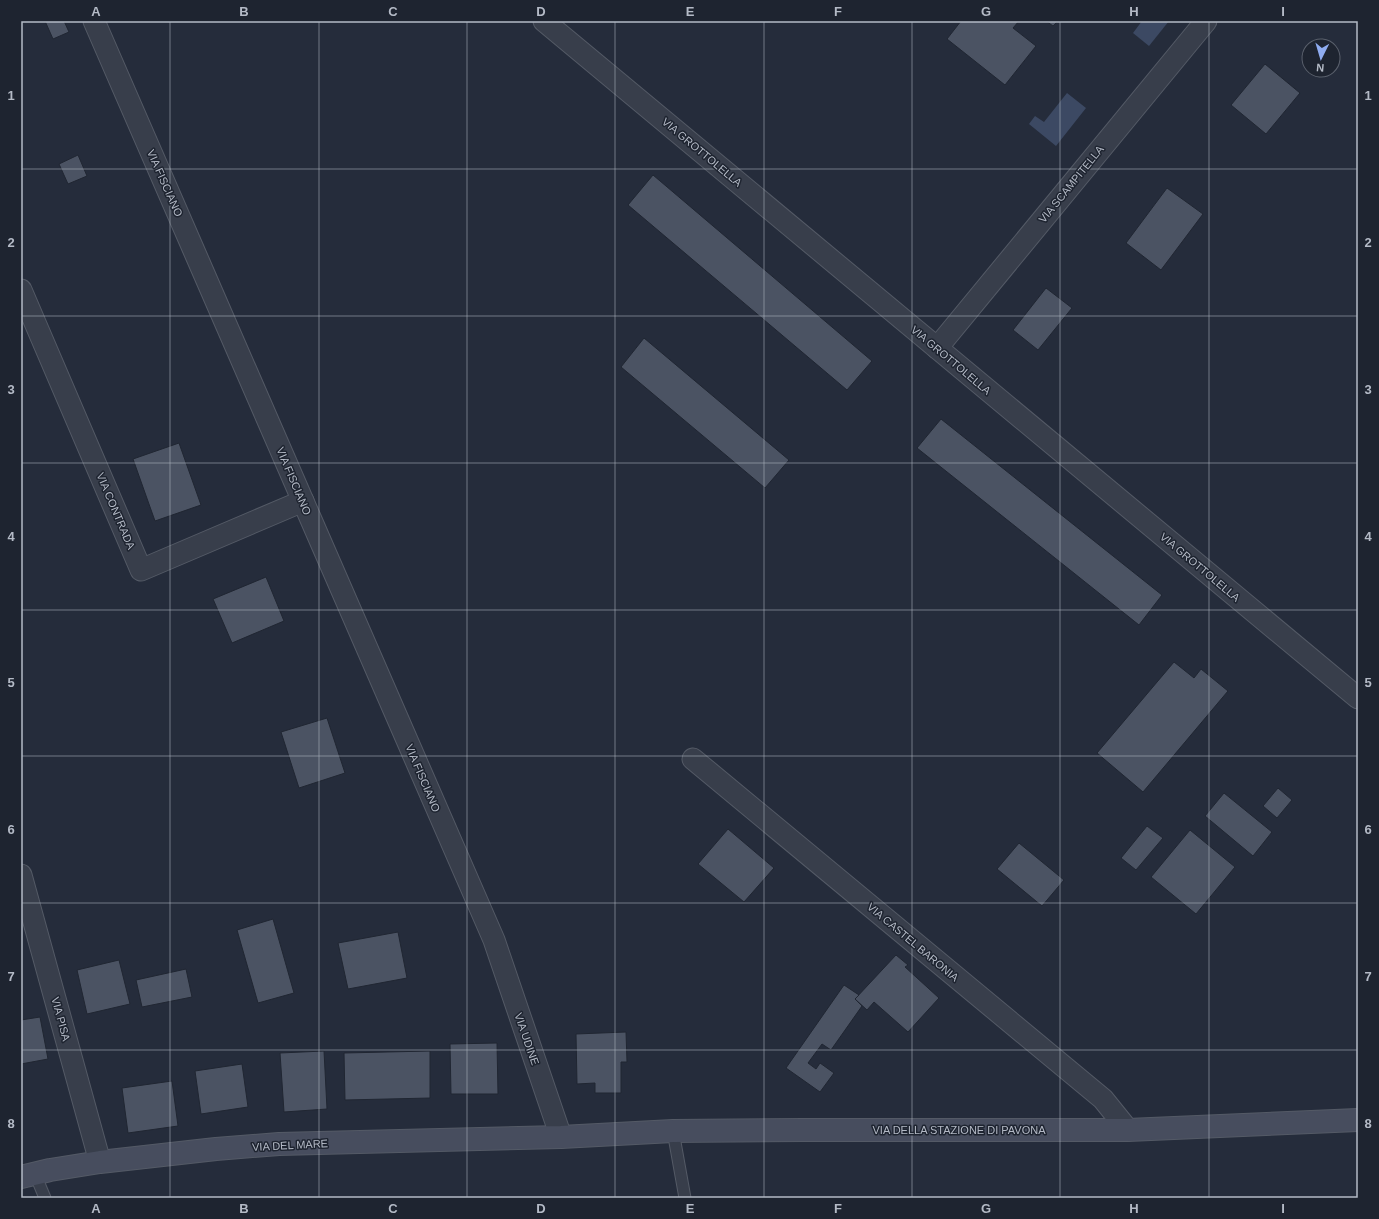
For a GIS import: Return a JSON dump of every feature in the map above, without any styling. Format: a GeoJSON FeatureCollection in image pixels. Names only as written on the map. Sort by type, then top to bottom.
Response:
{"type":"FeatureCollection","features":[{"type":"Feature","properties":{"kind":"main road","name":"VIA DELLA STAZIONE DI PAVONA"},"geometry":{"type":"LineString","coordinates":[[561,1138],[673,1132],[804,1130],[1128,1130],[1358,1120]]}},
{"type":"Feature","properties":{"kind":"main road","name":"VIA DEL MARE"},"geometry":{"type":"LineString","coordinates":[[28,1176],[100,1162],[216,1149],[278,1144],[561,1138]]}},
{"type":"Feature","properties":{"kind":"street","name":"VIA FISCIANO"},"geometry":{"type":"LineString","coordinates":[[94,21],[494,940]]}},
{"type":"Feature","properties":{"kind":"street","name":"VIA GROTTOLELLA"},"geometry":{"type":"LineString","coordinates":[[544,21],[1358,698]]}},
{"type":"Feature","properties":{"kind":"street","name":"VIA SCAMPITELLA"},"geometry":{"type":"LineString","coordinates":[[937,348],[1206,21]]}},
{"type":"Feature","properties":{"kind":"street","name":"VIA CONTRADA"},"geometry":{"type":"LineString","coordinates":[[21,290],[141,570],[303,501]]}},
{"type":"Feature","properties":{"kind":"street","name":"VIA CASTEL BARONIA"},"geometry":{"type":"LineString","coordinates":[[693,759],[1103,1099],[1128,1130]]}},
{"type":"Feature","properties":{"kind":"street","name":"VIA PISA"},"geometry":{"type":"LineString","coordinates":[[21,875],[100,1162]]}},
{"type":"Feature","properties":{"kind":"street","name":"VIA UDINE"},"geometry":{"type":"LineString","coordinates":[[494,940],[561,1138]]}},
{"type":"Feature","properties":{"kind":"lane"},"geometry":{"type":"LineString","coordinates":[[673,1132],[685,1198]]}},
{"type":"Feature","properties":{"kind":"lane"},"geometry":{"type":"LineString","coordinates":[[28,1176],[45,1198]]}},
{"type":"Feature","properties":{"kind":"water"},"geometry":{"type":"Polygon","coordinates":[[[1142,21],[1169,21],[1149,46],[1133,33],[1142,21]]]}},
{"type":"Feature","properties":{"kind":"water"},"geometry":{"type":"Polygon","coordinates":[[[1067,93],[1086,108],[1056,146],[1029,124],[1035,116],[1044,122],[1067,93]]]}},
{"type":"Feature","properties":{"kind":"building"},"geometry":{"type":"Polygon","coordinates":[[[45,21],[64,21],[69,32],[53,39],[45,21]]]}},
{"type":"Feature","properties":{"kind":"building"},"geometry":{"type":"Polygon","coordinates":[[[961,21],[1019,21],[1013,28],[1036,46],[1005,85],[947,39],[961,21]]]}},
{"type":"Feature","properties":{"kind":"building"},"geometry":{"type":"Polygon","coordinates":[[[1046,21],[1058,21],[1053,26],[1046,21]]]}},
{"type":"Feature","properties":{"kind":"building"},"geometry":{"type":"Polygon","coordinates":[[[1265,64],[1300,93],[1266,134],[1231,105],[1265,64]]]}},
{"type":"Feature","properties":{"kind":"building"},"geometry":{"type":"Polygon","coordinates":[[[78,155],[87,176],[68,184],[59,164],[78,155]]]}},
{"type":"Feature","properties":{"kind":"building"},"geometry":{"type":"Polygon","coordinates":[[[653,175],[872,361],[847,390],[628,205],[653,175]]]}},
{"type":"Feature","properties":{"kind":"building"},"geometry":{"type":"Polygon","coordinates":[[[1167,188],[1203,214],[1161,270],[1126,243],[1167,188]]]}},
{"type":"Feature","properties":{"kind":"building"},"geometry":{"type":"Polygon","coordinates":[[[1046,288],[1072,308],[1038,350],[1013,330],[1046,288]]]}},
{"type":"Feature","properties":{"kind":"building"},"geometry":{"type":"Polygon","coordinates":[[[644,338],[789,460],[765,488],[621,367],[644,338]]]}},
{"type":"Feature","properties":{"kind":"building"},"geometry":{"type":"Polygon","coordinates":[[[941,419],[1162,595],[1139,625],[917,448],[941,419]]]}},
{"type":"Feature","properties":{"kind":"building"},"geometry":{"type":"Polygon","coordinates":[[[179,443],[201,505],[155,521],[133,459],[179,443]]]}},
{"type":"Feature","properties":{"kind":"building"},"geometry":{"type":"Polygon","coordinates":[[[266,577],[284,621],[232,643],[213,599],[266,577]]]}},
{"type":"Feature","properties":{"kind":"building"},"geometry":{"type":"Polygon","coordinates":[[[1174,662],[1194,678],[1201,669],[1228,691],[1143,792],[1097,753],[1174,662]]]}},
{"type":"Feature","properties":{"kind":"building"},"geometry":{"type":"Polygon","coordinates":[[[327,718],[345,773],[299,788],[281,732],[327,718]]]}},
{"type":"Feature","properties":{"kind":"building"},"geometry":{"type":"Polygon","coordinates":[[[1278,788],[1292,800],[1277,818],[1263,806],[1278,788]]]}},
{"type":"Feature","properties":{"kind":"building"},"geometry":{"type":"Polygon","coordinates":[[[1224,793],[1272,832],[1253,856],[1205,816],[1224,793]]]}},
{"type":"Feature","properties":{"kind":"building"},"geometry":{"type":"Polygon","coordinates":[[[1147,826],[1163,838],[1136,870],[1121,858],[1147,826]]]}},
{"type":"Feature","properties":{"kind":"building"},"geometry":{"type":"Polygon","coordinates":[[[728,829],[774,868],[744,902],[698,864],[728,829]]]}},
{"type":"Feature","properties":{"kind":"building"},"geometry":{"type":"Polygon","coordinates":[[[1190,830],[1235,867],[1196,914],[1151,877],[1190,830]]]}},
{"type":"Feature","properties":{"kind":"building"},"geometry":{"type":"Polygon","coordinates":[[[1019,843],[1064,880],[1042,906],[997,869],[1019,843]]]}},
{"type":"Feature","properties":{"kind":"building"},"geometry":{"type":"Polygon","coordinates":[[[273,919],[294,993],[258,1003],[237,930],[273,919]]]}},
{"type":"Feature","properties":{"kind":"building"},"geometry":{"type":"Polygon","coordinates":[[[398,932],[407,978],[348,989],[338,943],[398,932]]]}},
{"type":"Feature","properties":{"kind":"building"},"geometry":{"type":"Polygon","coordinates":[[[896,955],[908,965],[905,967],[939,998],[908,1032],[874,1002],[867,1010],[855,999],[896,955]]]}},
{"type":"Feature","properties":{"kind":"building"},"geometry":{"type":"Polygon","coordinates":[[[119,960],[130,1004],[87,1014],[77,970],[119,960]]]}},
{"type":"Feature","properties":{"kind":"building"},"geometry":{"type":"Polygon","coordinates":[[[186,969],[192,997],[142,1007],[136,980],[186,969]]]}},
{"type":"Feature","properties":{"kind":"building"},"geometry":{"type":"Polygon","coordinates":[[[844,985],[859,995],[855,999],[862,1006],[831,1050],[822,1044],[808,1063],[816,1069],[820,1063],[834,1073],[820,1092],[786,1068],[844,985]]]}},
{"type":"Feature","properties":{"kind":"building"},"geometry":{"type":"Polygon","coordinates":[[[40,1017],[48,1059],[21,1064],[21,1020],[40,1017]]]}},
{"type":"Feature","properties":{"kind":"building"},"geometry":{"type":"Polygon","coordinates":[[[626,1032],[627,1062],[621,1062],[621,1093],[595,1093],[595,1083],[577,1084],[576,1034],[626,1032]]]}},
{"type":"Feature","properties":{"kind":"building"},"geometry":{"type":"Polygon","coordinates":[[[497,1043],[498,1094],[451,1094],[450,1044],[497,1043]]]}},
{"type":"Feature","properties":{"kind":"building"},"geometry":{"type":"Polygon","coordinates":[[[324,1051],[327,1109],[284,1112],[280,1053],[324,1051]]]}},
{"type":"Feature","properties":{"kind":"building"},"geometry":{"type":"Polygon","coordinates":[[[430,1051],[430,1098],[345,1100],[344,1053],[430,1051]]]}},
{"type":"Feature","properties":{"kind":"building"},"geometry":{"type":"Polygon","coordinates":[[[242,1064],[248,1107],[201,1114],[195,1071],[242,1064]]]}},
{"type":"Feature","properties":{"kind":"building"},"geometry":{"type":"Polygon","coordinates":[[[172,1081],[178,1126],[128,1133],[122,1088],[172,1081]]]}}]}
